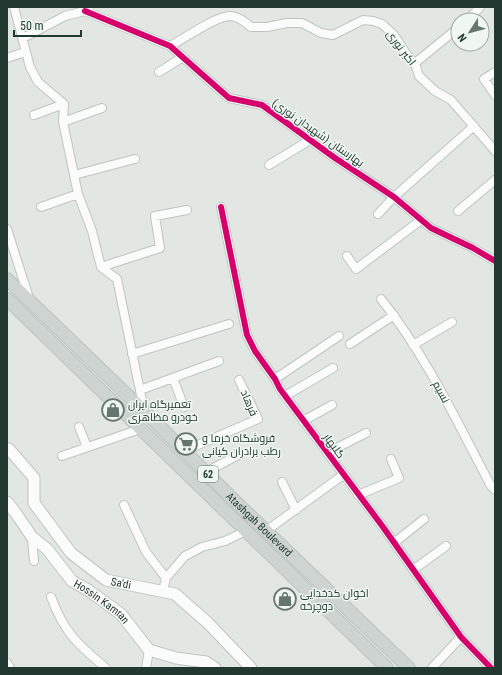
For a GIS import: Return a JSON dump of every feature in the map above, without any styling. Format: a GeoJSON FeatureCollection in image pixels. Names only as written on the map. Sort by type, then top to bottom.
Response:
{"type":"FeatureCollection","features":[{"type":"Feature","properties":{"kind":"main road","name":"Atashgah Boulevard"},"geometry":{"type":"LineString","coordinates":[[7,279],[409,668]]}},
{"type":"Feature","properties":{"kind":"main road","name":"Atashgah Boulevard"},"geometry":{"type":"LineString","coordinates":[[9,304],[387,668]]}},
{"type":"Feature","properties":{"kind":"street"},"geometry":{"type":"LineString","coordinates":[[14,7],[30,67],[38,82],[64,104]]}},
{"type":"Feature","properties":{"kind":"street"},"geometry":{"type":"LineString","coordinates":[[23,38],[65,16],[87,9]]}},
{"type":"Feature","properties":{"kind":"street","name":"بهارستان (شهیدان نوری)"},"geometry":{"type":"LineString","coordinates":[[87,9],[170,46],[229,98],[262,105],[310,140],[394,197],[432,228],[495,261]]}},
{"type":"Feature","properties":{"kind":"street","name":"اکبر نوری"},"geometry":{"type":"LineString","coordinates":[[170,46],[218,20],[230,16],[244,20],[251,27],[267,27],[288,23],[302,23],[321,33],[333,35],[363,20],[382,24],[394,35],[407,55],[415,63],[420,76],[435,91],[450,100],[495,151]]}},
{"type":"Feature","properties":{"kind":"street"},"geometry":{"type":"LineString","coordinates":[[415,63],[450,35]]}},
{"type":"Feature","properties":{"kind":"street"},"geometry":{"type":"LineString","coordinates":[[7,58],[25,52]]}},
{"type":"Feature","properties":{"kind":"street"},"geometry":{"type":"LineString","coordinates":[[159,72],[183,58]]}},
{"type":"Feature","properties":{"kind":"street"},"geometry":{"type":"LineString","coordinates":[[495,72],[484,80],[495,95]]}},
{"type":"Feature","properties":{"kind":"street"},"geometry":{"type":"LineString","coordinates":[[34,115],[64,104]]}},
{"type":"Feature","properties":{"kind":"street"},"geometry":{"type":"LineString","coordinates":[[64,104],[63,122],[66,144],[78,194],[92,231],[101,267],[117,279],[144,411]]}},
{"type":"Feature","properties":{"kind":"street"},"geometry":{"type":"LineString","coordinates":[[63,122],[102,108]]}},
{"type":"Feature","properties":{"kind":"street"},"geometry":{"type":"LineString","coordinates":[[378,214],[394,197],[474,126]]}},
{"type":"Feature","properties":{"kind":"street"},"geometry":{"type":"LineString","coordinates":[[269,165],[310,140]]}},
{"type":"Feature","properties":{"kind":"street"},"geometry":{"type":"LineString","coordinates":[[74,176],[135,159]]}},
{"type":"Feature","properties":{"kind":"street"},"geometry":{"type":"LineString","coordinates":[[458,211],[495,180]]}},
{"type":"Feature","properties":{"kind":"street"},"geometry":{"type":"LineString","coordinates":[[41,207],[78,194]]}},
{"type":"Feature","properties":{"kind":"street","name":"گلبهار"},"geometry":{"type":"LineString","coordinates":[[221,207],[247,335],[255,351],[303,421],[394,543],[461,637],[491,668]]}},
{"type":"Feature","properties":{"kind":"street"},"geometry":{"type":"LineString","coordinates":[[101,267],[160,248],[155,216],[187,210]]}},
{"type":"Feature","properties":{"kind":"street"},"geometry":{"type":"LineString","coordinates":[[347,256],[356,269],[421,220]]}},
{"type":"Feature","properties":{"kind":"street"},"geometry":{"type":"LineString","coordinates":[[7,228],[30,301]]}},
{"type":"Feature","properties":{"kind":"street","name":"نسیم"},"geometry":{"type":"LineString","coordinates":[[381,299],[394,315],[427,366],[491,486],[495,490]]}},
{"type":"Feature","properties":{"kind":"street"},"geometry":{"type":"LineString","coordinates":[[350,344],[394,315]]}},
{"type":"Feature","properties":{"kind":"street"},"geometry":{"type":"LineString","coordinates":[[413,345],[452,322]]}},
{"type":"Feature","properties":{"kind":"street"},"geometry":{"type":"LineString","coordinates":[[132,354],[229,324]]}},
{"type":"Feature","properties":{"kind":"street"},"geometry":{"type":"LineString","coordinates":[[275,379],[339,336]]}},
{"type":"Feature","properties":{"kind":"street"},"geometry":{"type":"LineString","coordinates":[[140,390],[219,361]]}},
{"type":"Feature","properties":{"kind":"street"},"geometry":{"type":"LineString","coordinates":[[285,396],[333,368]]}},
{"type":"Feature","properties":{"kind":"street"},"geometry":{"type":"LineString","coordinates":[[173,378],[184,407]]}},
{"type":"Feature","properties":{"kind":"street","name":"فرهاد"},"geometry":{"type":"LineString","coordinates":[[184,451],[258,419],[239,380]]}},
{"type":"Feature","properties":{"kind":"street"},"geometry":{"type":"LineString","coordinates":[[303,421],[332,405]]}},
{"type":"Feature","properties":{"kind":"street"},"geometry":{"type":"LineString","coordinates":[[78,427],[87,447]]}},
{"type":"Feature","properties":{"kind":"street"},"geometry":{"type":"LineString","coordinates":[[62,456],[140,429]]}},
{"type":"Feature","properties":{"kind":"street"},"geometry":{"type":"LineString","coordinates":[[327,454],[366,432]]}},
{"type":"Feature","properties":{"kind":"street","name":"Sa'di"},"geometry":{"type":"LineString","coordinates":[[7,449],[9,449],[34,478],[34,503],[72,553],[106,580],[174,594],[208,622],[252,668]]}},
{"type":"Feature","properties":{"kind":"street"},"geometry":{"type":"LineString","coordinates":[[206,472],[242,453]]}},
{"type":"Feature","properties":{"kind":"street"},"geometry":{"type":"LineString","coordinates":[[358,495],[399,478],[391,459]]}},
{"type":"Feature","properties":{"kind":"street"},"geometry":{"type":"LineString","coordinates":[[266,531],[343,475]]}},
{"type":"Feature","properties":{"kind":"street"},"geometry":{"type":"LineString","coordinates":[[282,482],[296,510]]}},
{"type":"Feature","properties":{"kind":"street","name":"Hossin Kamran"},"geometry":{"type":"LineString","coordinates":[[7,502],[16,512],[32,537],[47,549],[72,581],[88,590],[121,614],[149,650]]}},
{"type":"Feature","properties":{"kind":"street"},"geometry":{"type":"LineString","coordinates":[[124,505],[146,552],[166,578]]}},
{"type":"Feature","properties":{"kind":"street"},"geometry":{"type":"LineString","coordinates":[[394,543],[424,519]]}},
{"type":"Feature","properties":{"kind":"street"},"geometry":{"type":"LineString","coordinates":[[163,592],[166,578],[185,556],[202,547],[225,541],[246,531]]}},
{"type":"Feature","properties":{"kind":"street"},"geometry":{"type":"LineString","coordinates":[[32,537],[34,561]]}},
{"type":"Feature","properties":{"kind":"street"},"geometry":{"type":"LineString","coordinates":[[413,570],[446,546]]}},
{"type":"Feature","properties":{"kind":"street"},"geometry":{"type":"LineString","coordinates":[[51,596],[57,614],[71,637],[106,668]]}},
{"type":"Feature","properties":{"kind":"street"},"geometry":{"type":"LineString","coordinates":[[432,668],[461,637]]}},
{"type":"Feature","properties":{"kind":"street"},"geometry":{"type":"LineString","coordinates":[[146,668],[149,650],[207,666]]}},
{"type":"Feature","properties":{"kind":"street"},"geometry":{"type":"LineString","coordinates":[[7,663],[10,668]]}},
{"type":"Feature","properties":{"kind":"cycle path"},"geometry":{"type":"LineString","coordinates":[[85,11],[170,46],[229,98],[262,105],[335,158],[394,197],[431,228],[473,248],[495,261]]}},
{"type":"Feature","properties":{"kind":"cycle path"},"geometry":{"type":"LineString","coordinates":[[221,207],[247,335],[255,351],[275,379],[280,389],[383,527],[461,637],[491,668]]}},
{"type":"Feature","properties":{"kind":"place","name":"تعمیرگاه ایران خودرو مظاهری"},"geometry":{"type":"Point","coordinates":[113,410]}},
{"type":"Feature","properties":{"kind":"place","name":"فروشگاه خرما و رطب برادران کیانی"},"geometry":{"type":"Point","coordinates":[186,444]}},
{"type":"Feature","properties":{"kind":"place","name":"اخوان کدخدایی دوچرخه"},"geometry":{"type":"Point","coordinates":[285,599]}}]}
